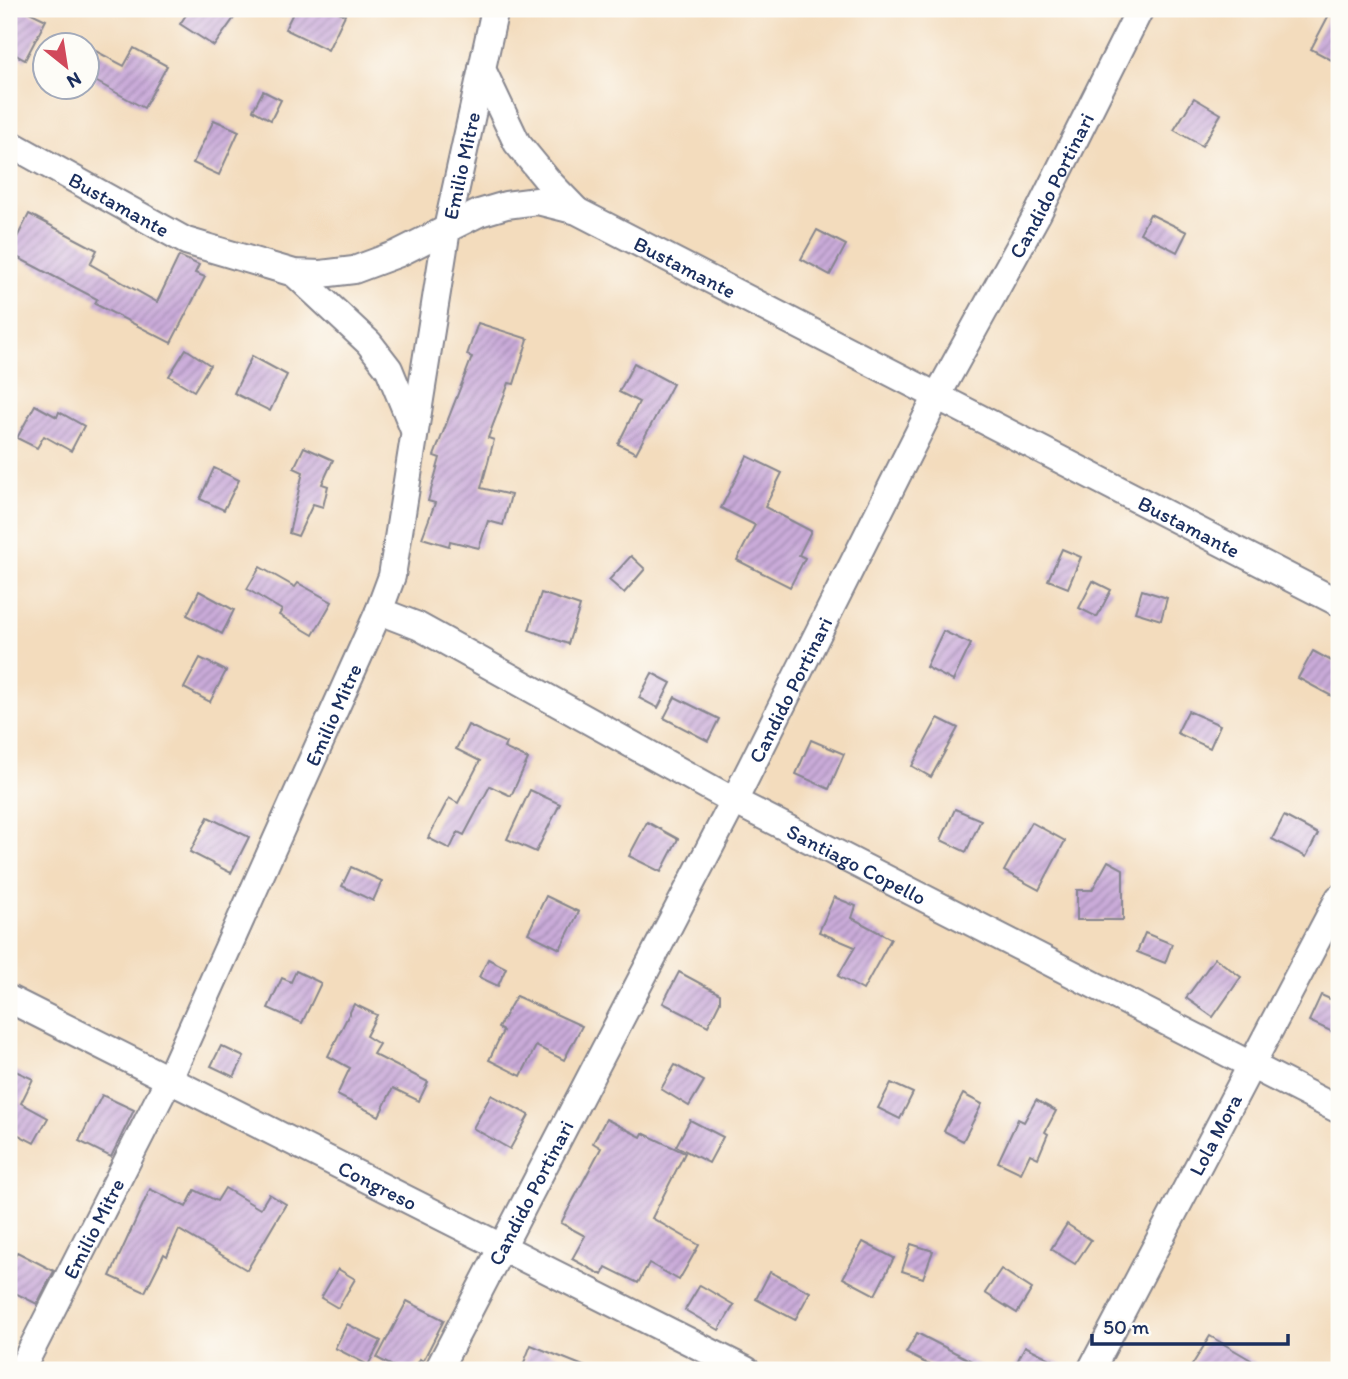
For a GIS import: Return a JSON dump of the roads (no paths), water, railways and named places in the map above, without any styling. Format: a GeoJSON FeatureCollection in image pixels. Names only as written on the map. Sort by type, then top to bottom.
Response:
{"type":"FeatureCollection","features":[{"type":"Feature","properties":{"kind":"street","name":"Emilio Mitre"},"geometry":{"type":"LineString","coordinates":[[21,1370],[169,1079],[379,611],[392,576],[447,229],[495,9]]}},
{"type":"Feature","properties":{"kind":"street","name":"Candido Portinari"},"geometry":{"type":"LineString","coordinates":[[438,1370],[734,802],[936,398],[1038,213],[1140,9]]}},
{"type":"Feature","properties":{"kind":"street"},"geometry":{"type":"LineString","coordinates":[[482,69],[517,143],[577,211]]}},
{"type":"Feature","properties":{"kind":"street","name":"Bustamante"},"geometry":{"type":"LineString","coordinates":[[9,143],[186,242],[294,273],[321,274],[354,270],[397,254],[479,213],[506,205],[537,201],[577,211],[1339,603]]}},
{"type":"Feature","properties":{"kind":"street"},"geometry":{"type":"LineString","coordinates":[[294,273],[369,343],[388,369],[414,431]]}},
{"type":"Feature","properties":{"kind":"street","name":"Santiago Copello"},"geometry":{"type":"LineString","coordinates":[[379,611],[418,626],[734,802],[1339,1110]]}},
{"type":"Feature","properties":{"kind":"street","name":"Lola Mora"},"geometry":{"type":"LineString","coordinates":[[1091,1370],[1339,898]]}},
{"type":"Feature","properties":{"kind":"street","name":"Congreso"},"geometry":{"type":"LineString","coordinates":[[9,999],[746,1370]]}}]}
